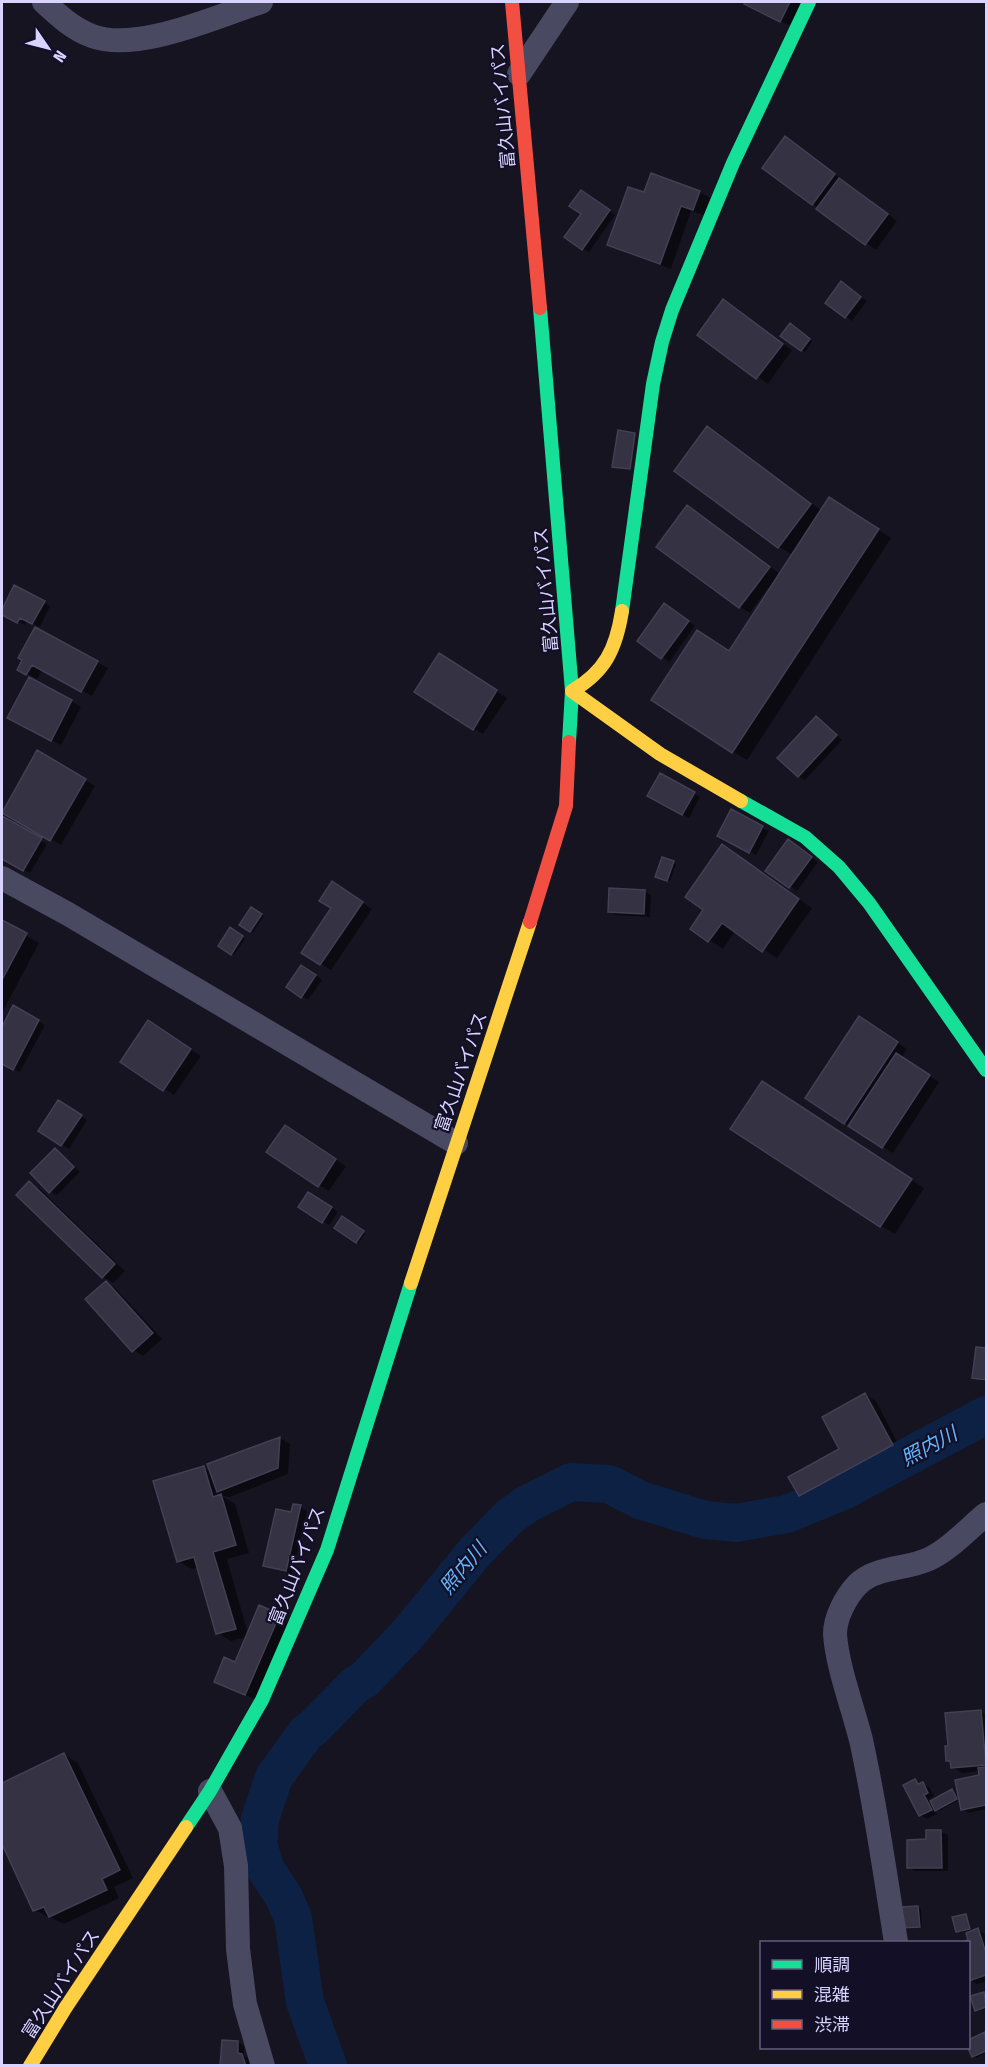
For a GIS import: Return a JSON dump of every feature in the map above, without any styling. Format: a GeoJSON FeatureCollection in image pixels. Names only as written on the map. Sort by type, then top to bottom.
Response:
{"type":"FeatureCollection","features":[{"type":"Feature","properties":{"kind":"main road","name":"富久山バイパス"},"geometry":{"type":"LineString","coordinates":[[30,2066],[66,2007],[210,1791],[262,1700],[327,1550],[566,806],[572,691],[512,2]]}},
{"type":"Feature","properties":{"kind":"main road"},"geometry":{"type":"LineString","coordinates":[[809,2],[733,163],[672,310],[653,384],[619,630],[602,668],[589,681],[572,691],[594,709],[669,759],[714,787],[790,827],[816,845],[838,865],[869,904],[987,1070]]}},
{"type":"Feature","properties":{"kind":"street"},"geometry":{"type":"LineString","coordinates":[[44,2],[65,21],[82,32],[94,37],[120,40],[146,38],[169,32],[261,2]]}},
{"type":"Feature","properties":{"kind":"street"},"geometry":{"type":"LineString","coordinates":[[519,74],[567,2]]}},
{"type":"Feature","properties":{"kind":"street"},"geometry":{"type":"LineString","coordinates":[[2,878],[68,914],[456,1143]]}},
{"type":"Feature","properties":{"kind":"street"},"geometry":{"type":"LineString","coordinates":[[896,1941],[861,1742],[835,1631],[848,1595],[859,1583],[874,1573],[933,1557],[987,1514]]}},
{"type":"Feature","properties":{"kind":"street"},"geometry":{"type":"LineString","coordinates":[[210,1791],[230,1828],[236,1866],[235,1905],[245,2004],[263,2066]]}},
{"type":"Feature","properties":{"kind":"building"},"geometry":{"type":"Polygon","coordinates":[[[745,2],[790,2],[780,22],[744,4],[745,2]]]}},
{"type":"Feature","properties":{"kind":"building"},"geometry":{"type":"Polygon","coordinates":[[[785,136],[835,174],[812,205],[762,168],[785,136]]]}},
{"type":"Feature","properties":{"kind":"building"},"geometry":{"type":"Polygon","coordinates":[[[651,173],[700,191],[693,210],[681,206],[660,264],[607,245],[628,187],[644,192],[651,173]]]}},
{"type":"Feature","properties":{"kind":"building"},"geometry":{"type":"Polygon","coordinates":[[[839,178],[888,214],[865,245],[816,209],[839,178]]]}},
{"type":"Feature","properties":{"kind":"building"},"geometry":{"type":"Polygon","coordinates":[[[581,190],[610,210],[582,250],[564,237],[581,214],[569,206],[581,190]]]}},
{"type":"Feature","properties":{"kind":"building"},"geometry":{"type":"Polygon","coordinates":[[[841,281],[861,297],[845,318],[825,303],[841,281]]]}},
{"type":"Feature","properties":{"kind":"building"},"geometry":{"type":"Polygon","coordinates":[[[723,299],[783,344],[756,379],[697,335],[723,299]]]}},
{"type":"Feature","properties":{"kind":"building"},"geometry":{"type":"Polygon","coordinates":[[[790,323],[810,339],[801,351],[780,336],[790,323]]]}},
{"type":"Feature","properties":{"kind":"building"},"geometry":{"type":"Polygon","coordinates":[[[707,426],[811,504],[778,548],[674,471],[707,426]]]}},
{"type":"Feature","properties":{"kind":"building"},"geometry":{"type":"Polygon","coordinates":[[[618,430],[635,433],[630,469],[612,467],[618,430]]]}},
{"type":"Feature","properties":{"kind":"building"},"geometry":{"type":"Polygon","coordinates":[[[829,497],[879,529],[732,753],[651,700],[697,630],[729,651],[829,497]]]}},
{"type":"Feature","properties":{"kind":"building"},"geometry":{"type":"Polygon","coordinates":[[[687,505],[770,567],[739,608],[656,547],[687,505]]]}},
{"type":"Feature","properties":{"kind":"building"},"geometry":{"type":"Polygon","coordinates":[[[14,585],[45,601],[32,624],[20,618],[17,623],[2,615],[2,610],[14,585]]]}},
{"type":"Feature","properties":{"kind":"building"},"geometry":{"type":"Polygon","coordinates":[[[664,603],[689,621],[661,659],[637,641],[664,603]]]}},
{"type":"Feature","properties":{"kind":"building"},"geometry":{"type":"Polygon","coordinates":[[[35,627],[98,661],[81,692],[32,665],[26,675],[17,670],[22,660],[18,658],[35,627]]]}},
{"type":"Feature","properties":{"kind":"building"},"geometry":{"type":"Polygon","coordinates":[[[439,653],[497,690],[473,730],[414,692],[439,653]]]}},
{"type":"Feature","properties":{"kind":"building"},"geometry":{"type":"Polygon","coordinates":[[[29,677],[72,700],[51,741],[7,718],[29,677]]]}},
{"type":"Feature","properties":{"kind":"building"},"geometry":{"type":"Polygon","coordinates":[[[816,716],[837,735],[798,777],[777,758],[816,716]]]}},
{"type":"Feature","properties":{"kind":"building"},"geometry":{"type":"Polygon","coordinates":[[[37,750],[86,779],[50,841],[2,813],[37,750]]]}},
{"type":"Feature","properties":{"kind":"building"},"geometry":{"type":"Polygon","coordinates":[[[660,773],[695,792],[682,815],[647,796],[660,773]]]}},
{"type":"Feature","properties":{"kind":"building"},"geometry":{"type":"Polygon","coordinates":[[[731,809],[763,826],[749,853],[717,836],[731,809]]]}},
{"type":"Feature","properties":{"kind":"building"},"geometry":{"type":"Polygon","coordinates":[[[2,816],[42,838],[23,871],[2,859],[2,816]]]}},
{"type":"Feature","properties":{"kind":"building"},"geometry":{"type":"Polygon","coordinates":[[[788,839],[812,857],[789,888],[765,871],[788,839]]]}},
{"type":"Feature","properties":{"kind":"building"},"geometry":{"type":"Polygon","coordinates":[[[722,844],[799,899],[762,952],[722,923],[708,942],[690,929],[703,910],[685,897],[722,844]]]}},
{"type":"Feature","properties":{"kind":"building"},"geometry":{"type":"Polygon","coordinates":[[[662,857],[674,861],[667,881],[655,877],[662,857]]]}},
{"type":"Feature","properties":{"kind":"building"},"geometry":{"type":"Polygon","coordinates":[[[332,881],[363,902],[320,965],[301,953],[331,908],[319,901],[332,881]]]}},
{"type":"Feature","properties":{"kind":"building"},"geometry":{"type":"Polygon","coordinates":[[[609,888],[645,890],[644,914],[608,912],[609,888]]]}},
{"type":"Feature","properties":{"kind":"building"},"geometry":{"type":"Polygon","coordinates":[[[251,907],[262,914],[250,932],[239,925],[251,907]]]}},
{"type":"Feature","properties":{"kind":"building"},"geometry":{"type":"Polygon","coordinates":[[[2,920],[27,933],[2,980],[2,920]]]}},
{"type":"Feature","properties":{"kind":"building"},"geometry":{"type":"Polygon","coordinates":[[[230,927],[243,936],[231,955],[218,946],[230,927]]]}},
{"type":"Feature","properties":{"kind":"building"},"geometry":{"type":"Polygon","coordinates":[[[301,965],[316,975],[301,998],[286,987],[301,965]]]}},
{"type":"Feature","properties":{"kind":"building"},"geometry":{"type":"Polygon","coordinates":[[[13,1005],[39,1020],[13,1070],[2,1064],[2,1027],[13,1005]]]}},
{"type":"Feature","properties":{"kind":"building"},"geometry":{"type":"Polygon","coordinates":[[[859,1016],[898,1042],[844,1124],[805,1098],[859,1016]]]}},
{"type":"Feature","properties":{"kind":"building"},"geometry":{"type":"Polygon","coordinates":[[[148,1020],[191,1049],[163,1091],[120,1062],[148,1020]]]}},
{"type":"Feature","properties":{"kind":"building"},"geometry":{"type":"Polygon","coordinates":[[[896,1053],[930,1075],[882,1148],[848,1126],[896,1053]]]}},
{"type":"Feature","properties":{"kind":"building"},"geometry":{"type":"Polygon","coordinates":[[[762,1081],[912,1179],[880,1227],[730,1129],[762,1081]]]}},
{"type":"Feature","properties":{"kind":"building"},"geometry":{"type":"Polygon","coordinates":[[[58,1100],[82,1115],[61,1146],[38,1131],[58,1100]]]}},
{"type":"Feature","properties":{"kind":"building"},"geometry":{"type":"Polygon","coordinates":[[[285,1125],[336,1159],[318,1187],[266,1152],[285,1125]]]}},
{"type":"Feature","properties":{"kind":"building"},"geometry":{"type":"Polygon","coordinates":[[[55,1148],[74,1167],[49,1193],[30,1173],[55,1148]]]}},
{"type":"Feature","properties":{"kind":"building"},"geometry":{"type":"Polygon","coordinates":[[[29,1181],[115,1264],[102,1278],[16,1195],[29,1181]]]}},
{"type":"Feature","properties":{"kind":"building"},"geometry":{"type":"Polygon","coordinates":[[[308,1192],[332,1207],[322,1223],[298,1207],[308,1192]]]}},
{"type":"Feature","properties":{"kind":"building"},"geometry":{"type":"Polygon","coordinates":[[[342,1216],[364,1231],[356,1243],[334,1228],[342,1216]]]}},
{"type":"Feature","properties":{"kind":"building"},"geometry":{"type":"Polygon","coordinates":[[[106,1281],[153,1333],[132,1352],[85,1299],[106,1281]]]}},
{"type":"Feature","properties":{"kind":"building"},"geometry":{"type":"Polygon","coordinates":[[[976,1347],[986,1348],[986,1380],[972,1378],[976,1347]]]}},
{"type":"Feature","properties":{"kind":"building"},"geometry":{"type":"Polygon","coordinates":[[[865,1393],[893,1445],[799,1496],[788,1477],[839,1449],[822,1417],[865,1393]]]}},
{"type":"Feature","properties":{"kind":"building"},"geometry":{"type":"Polygon","coordinates":[[[280,1437],[278,1468],[217,1492],[207,1464],[280,1437]]]}},
{"type":"Feature","properties":{"kind":"building"},"geometry":{"type":"Polygon","coordinates":[[[204,1466],[213,1497],[221,1494],[236,1545],[213,1552],[236,1629],[216,1634],[194,1557],[177,1562],[153,1481],[204,1466]]]}},
{"type":"Feature","properties":{"kind":"building"},"geometry":{"type":"Polygon","coordinates":[[[293,1504],[301,1505],[286,1571],[263,1566],[276,1509],[291,1512],[293,1504]]]}},
{"type":"Feature","properties":{"kind":"building"},"geometry":{"type":"Polygon","coordinates":[[[259,1605],[280,1614],[245,1695],[214,1682],[224,1657],[235,1662],[259,1605]]]}},
{"type":"Feature","properties":{"kind":"building"},"geometry":{"type":"Polygon","coordinates":[[[981,1710],[986,1765],[951,1768],[950,1761],[946,1761],[945,1746],[948,1746],[945,1713],[981,1710]]]}},
{"type":"Feature","properties":{"kind":"building"},"geometry":{"type":"Polygon","coordinates":[[[64,1753],[120,1870],[102,1879],[107,1890],[49,1917],[44,1907],[33,1911],[2,1844],[2,1783],[64,1753]]]}},
{"type":"Feature","properties":{"kind":"building"},"geometry":{"type":"Polygon","coordinates":[[[986,1767],[986,1805],[961,1810],[955,1780],[979,1775],[978,1768],[986,1767]]]}},
{"type":"Feature","properties":{"kind":"building"},"geometry":{"type":"Polygon","coordinates":[[[915,1779],[918,1784],[923,1782],[928,1793],[924,1795],[932,1810],[919,1816],[903,1785],[915,1779]]]}},
{"type":"Feature","properties":{"kind":"building"},"geometry":{"type":"Polygon","coordinates":[[[952,1789],[957,1799],[935,1811],[930,1801],[952,1789]]]}},
{"type":"Feature","properties":{"kind":"building"},"geometry":{"type":"Polygon","coordinates":[[[926,1830],[941,1830],[942,1868],[907,1868],[907,1840],[926,1839],[926,1830]]]}},
{"type":"Feature","properties":{"kind":"building"},"geometry":{"type":"Polygon","coordinates":[[[918,1906],[920,1927],[902,1928],[901,1907],[918,1906]]]}},
{"type":"Feature","properties":{"kind":"building"},"geometry":{"type":"Polygon","coordinates":[[[966,1914],[970,1929],[956,1932],[952,1917],[966,1914]]]}},
{"type":"Feature","properties":{"kind":"building"},"geometry":{"type":"Polygon","coordinates":[[[978,1928],[986,1953],[986,1975],[970,1981],[970,1941],[965,1941],[968,1940],[966,1933],[978,1928]]]}},
{"type":"Feature","properties":{"kind":"building"},"geometry":{"type":"Polygon","coordinates":[[[984,1992],[986,2007],[975,2011],[970,1996],[984,1992]]]}},
{"type":"Feature","properties":{"kind":"building"},"geometry":{"type":"Polygon","coordinates":[[[985,2032],[986,2051],[972,2057],[968,2049],[970,2039],[985,2032]]]}},
{"type":"Feature","properties":{"kind":"building"},"geometry":{"type":"Polygon","coordinates":[[[222,2040],[238,2041],[238,2053],[242,2054],[246,2066],[220,2066],[222,2040]]]}},
{"type":"Feature","properties":{"kind":"waterway","name":"照内川"},"geometry":{"type":"LineString","coordinates":[[328,2066],[305,2002],[293,1918],[284,1897],[266,1870],[258,1844],[260,1819],[274,1777],[306,1733],[355,1685],[364,1680],[407,1635],[475,1552],[509,1517],[527,1504],[571,1482],[609,1484],[640,1500],[705,1520],[736,1523],[787,1514],[843,1491],[986,1415]]}},
{"type":"Feature","properties":{"kind":"traffic: fast"},"geometry":{"type":"LineString","coordinates":[[622,611],[653,384],[662,342],[672,310],[733,163],[809,2]]}},
{"type":"Feature","properties":{"kind":"traffic: fast"},"geometry":{"type":"LineString","coordinates":[[540,308],[572,691],[569,742]]}},
{"type":"Feature","properties":{"kind":"traffic: fast"},"geometry":{"type":"LineString","coordinates":[[741,801],[805,837],[839,867],[869,903],[986,1070]]}},
{"type":"Feature","properties":{"kind":"traffic: fast"},"geometry":{"type":"LineString","coordinates":[[186,1827],[210,1791],[262,1700],[327,1550],[411,1283]]}},
{"type":"Feature","properties":{"kind":"traffic: slow"},"geometry":{"type":"LineString","coordinates":[[622,611],[616,637],[607,658],[593,676],[572,691],[660,754],[741,801]]}},
{"type":"Feature","properties":{"kind":"traffic: slow"},"geometry":{"type":"LineString","coordinates":[[411,1283],[530,922]]}},
{"type":"Feature","properties":{"kind":"traffic: slow"},"geometry":{"type":"LineString","coordinates":[[30,2066],[66,2007],[186,1827]]}},
{"type":"Feature","properties":{"kind":"traffic: jam"},"geometry":{"type":"LineString","coordinates":[[512,2],[540,308]]}},
{"type":"Feature","properties":{"kind":"traffic: jam"},"geometry":{"type":"LineString","coordinates":[[530,922],[566,806],[569,742]]}}]}
